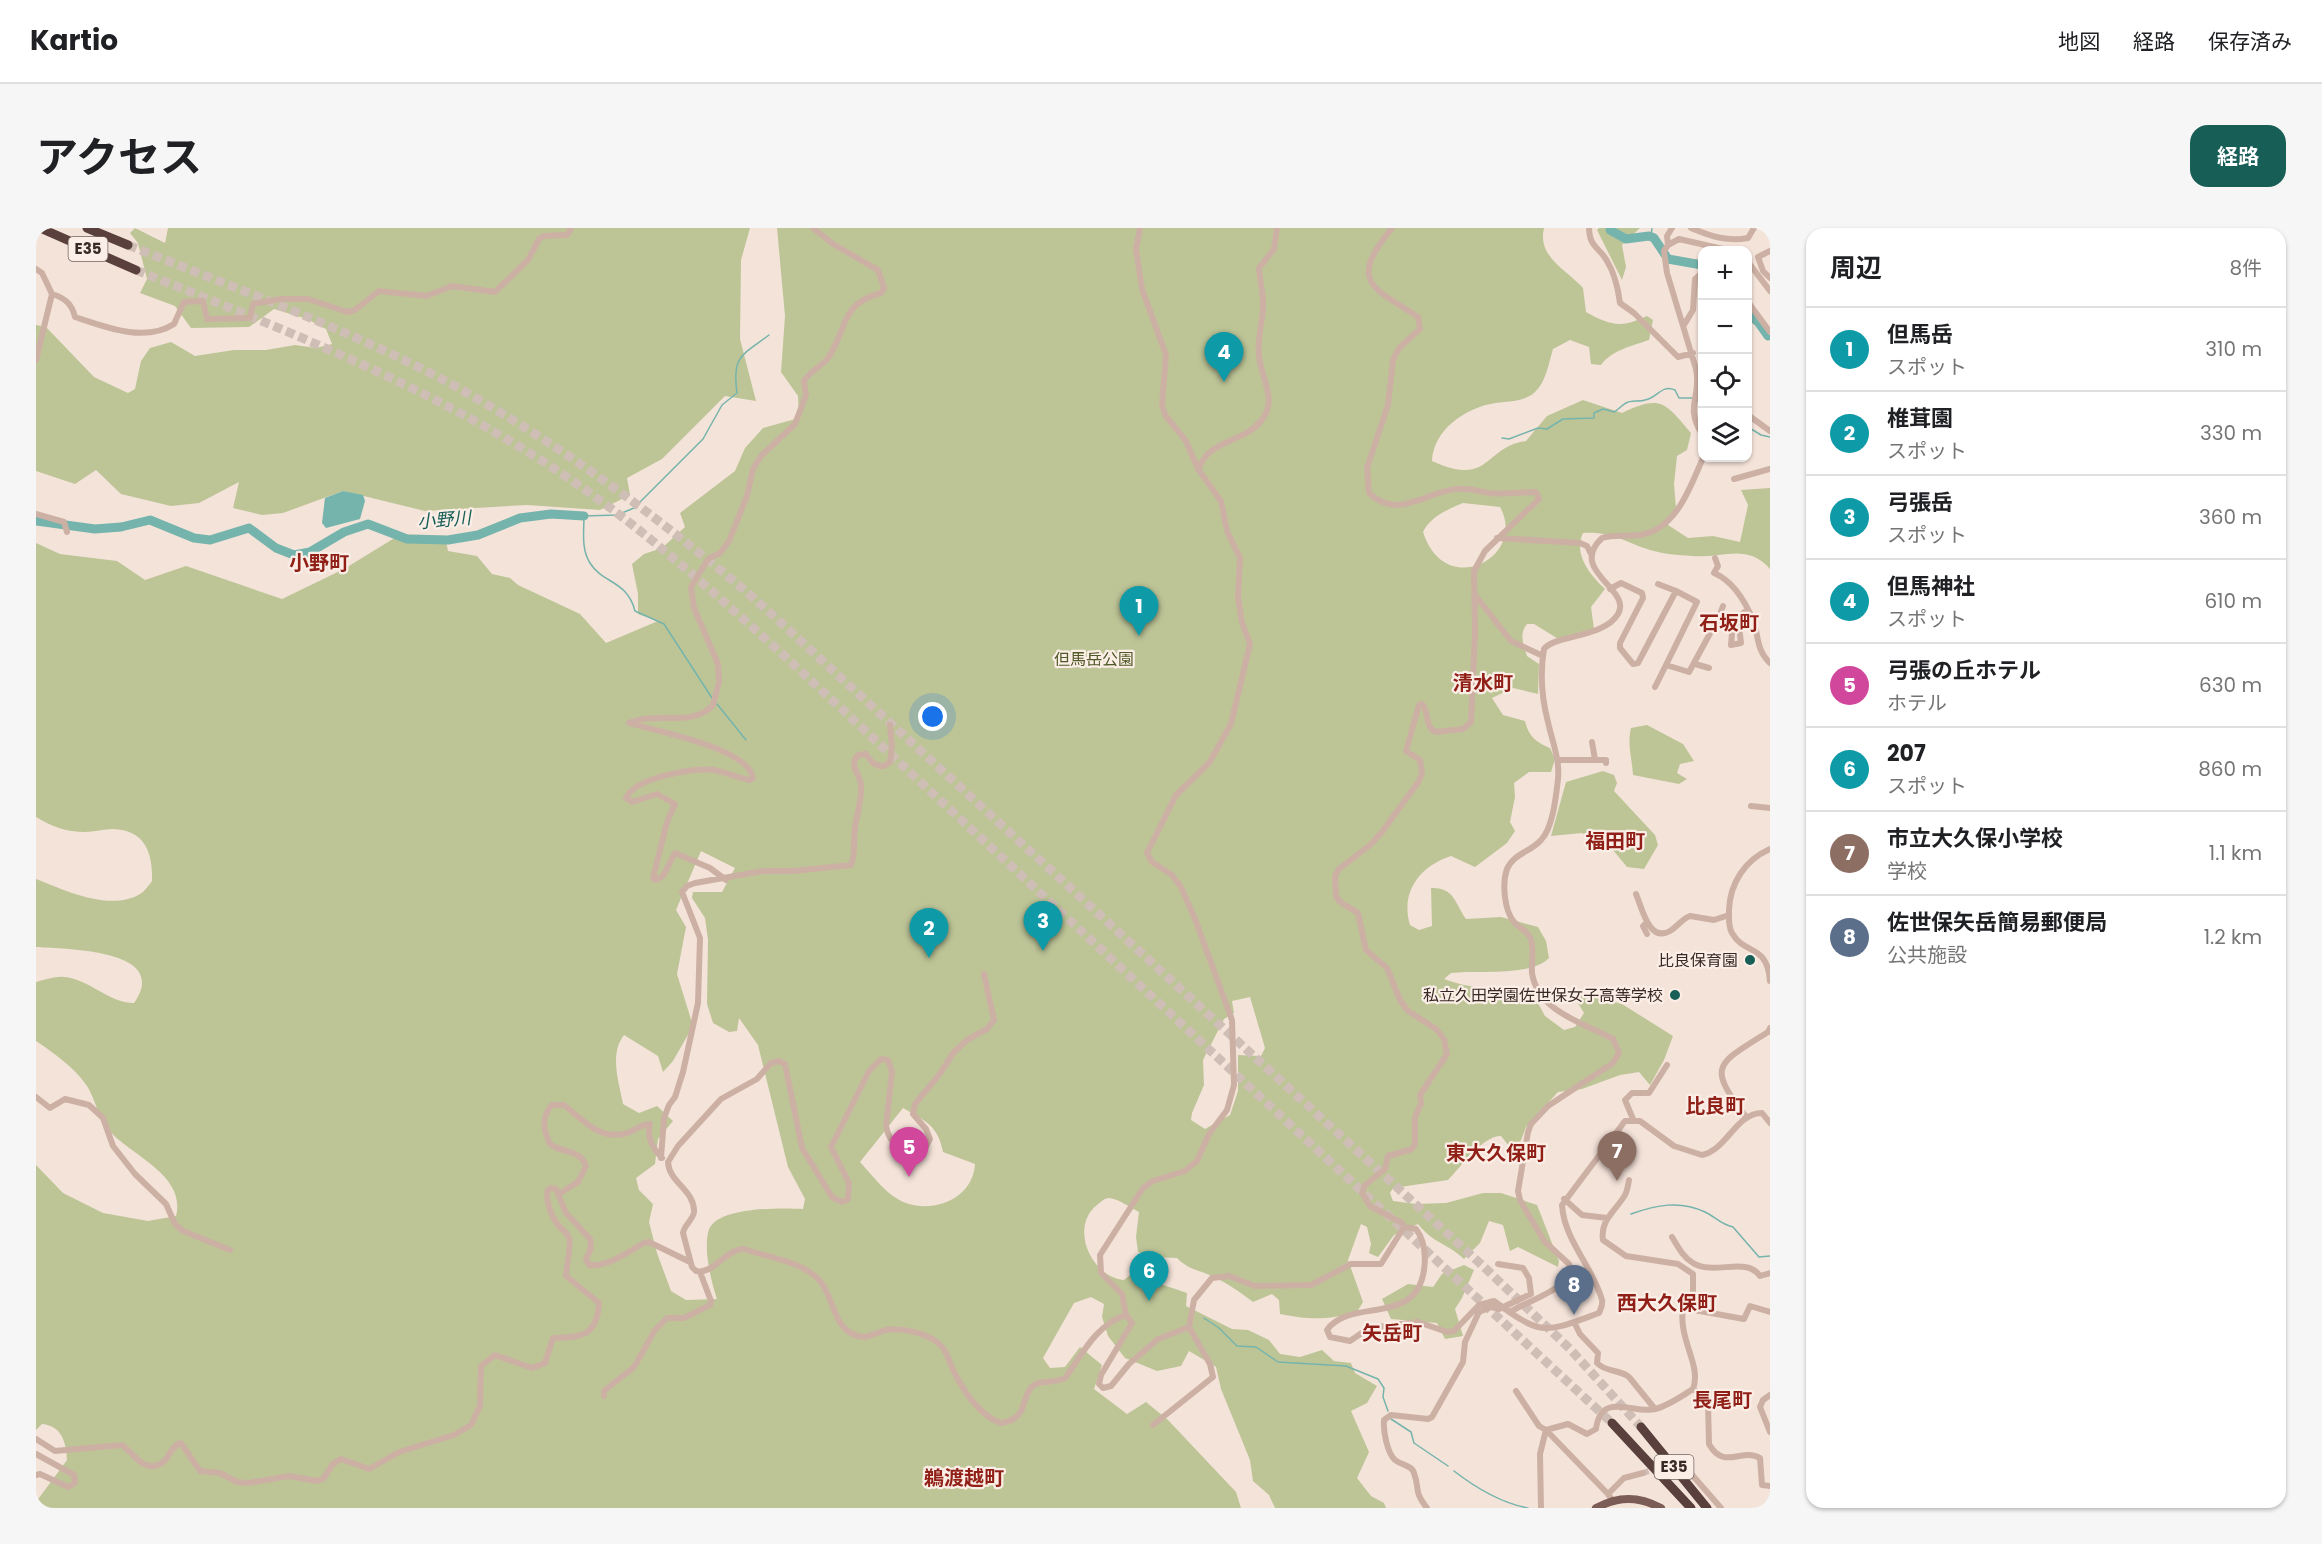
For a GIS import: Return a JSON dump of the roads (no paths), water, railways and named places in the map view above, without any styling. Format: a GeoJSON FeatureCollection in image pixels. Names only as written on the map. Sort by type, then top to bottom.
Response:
{"type":"FeatureCollection","features":[{"type":"Feature","properties":{"kind":"highway","name":"E35"},"geometry":{"type":"LineString","coordinates":[[40,228],[136,270]]}},
{"type":"Feature","properties":{"kind":"highway","name":"E35"},"geometry":{"type":"LineString","coordinates":[[87,228],[128,245]]}},
{"type":"Feature","properties":{"kind":"highway","name":"E35"},"geometry":{"type":"LineString","coordinates":[[1612,1423],[1691,1508]]}},
{"type":"Feature","properties":{"kind":"highway","name":"E35"},"geometry":{"type":"LineString","coordinates":[[1641,1427],[1707,1508]]}},
{"type":"Feature","properties":{"kind":"highway"},"geometry":{"type":"LineString","coordinates":[[1624,1436],[1685,1508]]}},
{"type":"Feature","properties":{"kind":"highway"},"geometry":{"type":"LineString","coordinates":[[1666,1456],[1712,1508]]}},
{"type":"Feature","properties":{"kind":"main road"},"geometry":{"type":"LineString","coordinates":[[1596,1508],[1610,1497],[1638,1498],[1661,1508]]}},
{"type":"Feature","properties":{"kind":"street"},"geometry":{"type":"LineString","coordinates":[[52,294],[61,297],[72,306],[75,317],[98,326],[148,334],[174,324],[184,302],[203,301],[207,319],[250,318],[254,304],[281,299],[308,299],[347,312],[355,310],[379,291],[427,296],[452,286],[495,292],[528,260],[539,239],[544,236],[567,235],[571,228]]}},
{"type":"Feature","properties":{"kind":"street"},"geometry":{"type":"LineString","coordinates":[[726,880],[710,868],[675,853],[663,876],[656,880],[653,878],[667,822],[675,804],[657,794],[632,802],[626,798],[633,788],[643,783],[693,770],[713,770],[750,780],[752,772],[740,761],[715,748],[629,723],[645,718],[693,715],[702,713],[712,705],[719,673],[691,598],[693,579],[708,559],[723,550],[729,541],[744,505],[753,469],[761,456],[795,424],[806,395],[804,381],[828,357],[845,320],[857,303],[863,298],[881,293],[884,288],[878,270],[833,244],[813,228]]}},
{"type":"Feature","properties":{"kind":"street"},"geometry":{"type":"LineString","coordinates":[[1140,228],[1136,249],[1140,278],[1151,317],[1166,355],[1162,404],[1165,415],[1186,441],[1198,469],[1221,501],[1227,531],[1240,558],[1239,597],[1242,623],[1250,644],[1231,724],[1209,763],[1176,795],[1147,853],[1152,862],[1172,874],[1181,887],[1195,919],[1232,1020],[1234,1085],[1227,1110],[1209,1134],[1197,1161],[1185,1171],[1146,1185],[1100,1255],[1101,1273],[1122,1294],[1126,1315],[1132,1323],[1131,1329],[1101,1375],[1099,1383],[1103,1388],[1111,1386],[1129,1364],[1158,1339],[1189,1327]]}},
{"type":"Feature","properties":{"kind":"street"},"geometry":{"type":"LineString","coordinates":[[1198,469],[1202,457],[1213,448],[1249,433],[1266,412],[1268,388],[1258,357],[1263,311],[1259,268],[1274,249],[1277,228]]}},
{"type":"Feature","properties":{"kind":"street"},"geometry":{"type":"LineString","coordinates":[[1392,228],[1374,253],[1369,268],[1370,279],[1378,292],[1418,317],[1420,329],[1399,348],[1393,360],[1388,405],[1370,455],[1367,488],[1376,499],[1391,504],[1413,504],[1455,489],[1490,493],[1536,492],[1539,494],[1534,507],[1497,538],[1479,559],[1474,571],[1471,722],[1463,729],[1436,732],[1428,725],[1425,706],[1419,705],[1406,751],[1420,760],[1422,773],[1419,781],[1370,846],[1339,869],[1335,876],[1336,896],[1340,902],[1358,914],[1366,950],[1387,968],[1400,1000],[1408,1011],[1436,1029],[1447,1046],[1444,1061],[1420,1095],[1421,1104],[1415,1117],[1415,1144],[1412,1149],[1388,1156],[1385,1169],[1365,1185],[1362,1193],[1370,1206],[1402,1223],[1404,1227],[1416,1229],[1423,1243],[1425,1264],[1422,1282],[1418,1289],[1392,1309],[1346,1317],[1331,1324],[1327,1330],[1330,1337],[1338,1341],[1350,1341],[1369,1328],[1418,1322],[1454,1331],[1476,1307],[1485,1302],[1494,1301],[1533,1328],[1540,1329],[1574,1322],[1599,1313],[1603,1304],[1563,1214],[1564,1199],[1625,1121],[1633,1119]]}},
{"type":"Feature","properties":{"kind":"street"},"geometry":{"type":"LineString","coordinates":[[1589,228],[1593,247],[1606,258],[1617,282],[1620,303],[1634,313],[1678,357],[1692,353]]}},
{"type":"Feature","properties":{"kind":"street"},"geometry":{"type":"LineString","coordinates":[[1672,228],[1664,254],[1698,378],[1693,420],[1698,428]]}},
{"type":"Feature","properties":{"kind":"street"},"geometry":{"type":"LineString","coordinates":[[1691,228],[1713,238],[1741,239],[1748,238],[1754,228]]}},
{"type":"Feature","properties":{"kind":"street"},"geometry":{"type":"LineString","coordinates":[[1668,245],[1674,240],[1685,239],[1712,246]]}},
{"type":"Feature","properties":{"kind":"street"},"geometry":{"type":"LineString","coordinates":[[1770,251],[1758,257],[1763,271],[1770,279]]}},
{"type":"Feature","properties":{"kind":"street"},"geometry":{"type":"LineString","coordinates":[[1752,267],[1770,291]]}},
{"type":"Feature","properties":{"kind":"street"},"geometry":{"type":"LineString","coordinates":[[36,269],[42,273],[52,294],[36,360]]}},
{"type":"Feature","properties":{"kind":"street"},"geometry":{"type":"LineString","coordinates":[[1684,325],[1693,310],[1695,279],[1698,276]]}},
{"type":"Feature","properties":{"kind":"street"},"geometry":{"type":"LineString","coordinates":[[1752,307],[1770,332]]}},
{"type":"Feature","properties":{"kind":"street"},"geometry":{"type":"LineString","coordinates":[[1752,418],[1770,431]]}},
{"type":"Feature","properties":{"kind":"street"},"geometry":{"type":"LineString","coordinates":[[1591,554],[1602,538],[1641,535],[1666,522],[1677,512],[1701,462]]}},
{"type":"Feature","properties":{"kind":"street"},"geometry":{"type":"LineString","coordinates":[[1734,479],[1770,469]]}},
{"type":"Feature","properties":{"kind":"street"},"geometry":{"type":"LineString","coordinates":[[36,514],[64,522],[67,532]]}},
{"type":"Feature","properties":{"kind":"street"},"geometry":{"type":"LineString","coordinates":[[1427,1508],[1415,1487],[1414,1473],[1411,1468],[1394,1459],[1388,1448],[1384,1420],[1391,1415],[1428,1419],[1432,1417],[1463,1362],[1465,1341],[1479,1312],[1491,1307],[1506,1310],[1539,1298],[1564,1282],[1571,1273],[1565,1259],[1544,1240],[1520,1200],[1520,1178],[1531,1124],[1565,1093],[1613,1064],[1619,1053],[1613,1039],[1556,1010],[1546,1002],[1532,975],[1532,940],[1526,931],[1513,921],[1504,887],[1507,870],[1514,858],[1543,839],[1549,826],[1558,782],[1558,760],[1545,707],[1544,649],[1552,642],[1581,636],[1609,623],[1618,614],[1620,607],[1593,566],[1587,546],[1580,543],[1497,538]]}},
{"type":"Feature","properties":{"kind":"street"},"geometry":{"type":"LineString","coordinates":[[1715,558],[1718,566],[1714,573],[1729,579],[1752,618],[1758,647],[1770,663]]}},
{"type":"Feature","properties":{"kind":"street"},"geometry":{"type":"LineString","coordinates":[[1610,589],[1621,583],[1642,593],[1643,598],[1620,644],[1620,648],[1633,664],[1638,663],[1676,591]]}},
{"type":"Feature","properties":{"kind":"street"},"geometry":{"type":"LineString","coordinates":[[1655,687],[1697,602],[1658,584]]}},
{"type":"Feature","properties":{"kind":"street"},"geometry":{"type":"LineString","coordinates":[[1475,595],[1511,641],[1543,656]]}},
{"type":"Feature","properties":{"kind":"street"},"geometry":{"type":"LineString","coordinates":[[1666,665],[1689,672],[1723,606]]}},
{"type":"Feature","properties":{"kind":"street"},"geometry":{"type":"LineString","coordinates":[[1719,617],[1724,619],[1732,634],[1730,648],[1742,643],[1738,617],[1747,610]]}},
{"type":"Feature","properties":{"kind":"street"},"geometry":{"type":"LineString","coordinates":[[1695,664],[1709,668]]}},
{"type":"Feature","properties":{"kind":"street"},"geometry":{"type":"LineString","coordinates":[[661,1158],[664,1118],[675,1097],[683,1072],[698,1003],[700,938],[682,892],[687,886],[695,883],[726,880],[763,871],[794,871],[851,865],[854,858],[854,829],[861,792],[861,783],[854,769],[854,760],[858,755],[866,754],[873,764],[878,766],[884,766],[890,762],[892,747],[890,725]]}},
{"type":"Feature","properties":{"kind":"street"},"geometry":{"type":"LineString","coordinates":[[1592,742],[1594,760]]}},
{"type":"Feature","properties":{"kind":"street"},"geometry":{"type":"LineString","coordinates":[[1558,760],[1606,760],[1605,764]]}},
{"type":"Feature","properties":{"kind":"street"},"geometry":{"type":"LineString","coordinates":[[1751,806],[1770,808]]}},
{"type":"Feature","properties":{"kind":"street"},"geometry":{"type":"LineString","coordinates":[[1770,849],[1753,858],[1732,886],[1729,915],[1729,924],[1737,939],[1762,955],[1767,964],[1770,981]]}},
{"type":"Feature","properties":{"kind":"street"},"geometry":{"type":"LineString","coordinates":[[1636,894],[1653,931],[1668,932],[1690,916],[1714,920],[1729,915]]}},
{"type":"Feature","properties":{"kind":"street"},"geometry":{"type":"LineString","coordinates":[[1647,922],[1643,926],[1647,934]]}},
{"type":"Feature","properties":{"kind":"street"},"geometry":{"type":"LineString","coordinates":[[604,1396],[604,1391],[634,1367],[655,1330],[666,1318],[684,1318],[710,1305],[711,1301],[700,1272],[696,1271],[690,1262],[682,1233],[693,1216],[693,1209],[688,1194],[670,1173],[668,1162],[678,1146],[721,1099],[758,1079],[771,1063],[779,1061],[787,1069],[802,1148],[832,1197],[842,1202],[848,1199],[849,1183],[831,1147],[869,1071],[881,1059],[888,1060],[892,1072],[886,1121],[888,1134],[892,1141],[906,1150],[923,1151],[930,1139],[926,1129],[913,1114],[915,1104],[939,1076],[954,1052],[967,1040],[987,1029],[994,1020],[984,974]]}},
{"type":"Feature","properties":{"kind":"street"},"geometry":{"type":"LineString","coordinates":[[1747,1118],[1721,1083],[1721,1070],[1725,1061],[1734,1053],[1768,1032],[1770,1028]]}},
{"type":"Feature","properties":{"kind":"street"},"geometry":{"type":"LineString","coordinates":[[1667,1065],[1647,1095],[1632,1093],[1625,1100],[1633,1119],[1674,1146],[1702,1155],[1718,1149],[1747,1118],[1762,1113],[1770,1123]]}},
{"type":"Feature","properties":{"kind":"street"},"geometry":{"type":"LineString","coordinates":[[36,1097],[50,1108],[65,1099],[95,1108],[107,1126],[113,1146],[135,1174],[165,1204],[175,1224],[183,1231],[230,1250]]}},
{"type":"Feature","properties":{"kind":"street"},"geometry":{"type":"LineString","coordinates":[[559,1194],[578,1182],[586,1166],[583,1158],[576,1153],[550,1144],[544,1128],[544,1117],[552,1105],[564,1105],[589,1126],[610,1134],[624,1134],[642,1124],[650,1124],[648,1131],[651,1145],[661,1158],[668,1162]]}},
{"type":"Feature","properties":{"kind":"street"},"geometry":{"type":"LineString","coordinates":[[1629,1180],[1624,1198],[1607,1218],[1602,1233],[1604,1240],[1626,1256],[1678,1264],[1693,1274],[1693,1295],[1689,1307]]}},
{"type":"Feature","properties":{"kind":"street"},"geometry":{"type":"LineString","coordinates":[[36,1438],[55,1451],[122,1445],[142,1463],[152,1466],[166,1461],[175,1446],[181,1443],[200,1471],[220,1473],[233,1481],[248,1483],[289,1476],[317,1481],[323,1479],[333,1464],[341,1458],[369,1469],[399,1452],[454,1435],[471,1425],[478,1413],[482,1394],[479,1372],[484,1362],[495,1355],[501,1355],[525,1366],[538,1367],[545,1363],[553,1338],[584,1336],[596,1319],[599,1303],[566,1276],[566,1260],[570,1242],[568,1235],[556,1223],[546,1194],[551,1188],[556,1189],[559,1194],[566,1214],[590,1239],[591,1248],[586,1259],[589,1265],[597,1266],[608,1262],[649,1242],[690,1262]]}},
{"type":"Feature","properties":{"kind":"street"},"geometry":{"type":"LineString","coordinates":[[1564,1199],[1582,1215],[1607,1218]]}},
{"type":"Feature","properties":{"kind":"street"},"geometry":{"type":"LineString","coordinates":[[1153,1425],[1213,1377],[1210,1364],[1189,1327],[1194,1300],[1212,1278],[1229,1276],[1255,1287],[1311,1285],[1351,1264],[1381,1264],[1404,1227]]}},
{"type":"Feature","properties":{"kind":"street"},"geometry":{"type":"LineString","coordinates":[[1672,1237],[1683,1255],[1695,1264],[1712,1269],[1748,1266],[1755,1268],[1760,1276],[1770,1273]]}},
{"type":"Feature","properties":{"kind":"street"},"geometry":{"type":"LineString","coordinates":[[700,1272],[739,1249],[807,1270],[826,1289],[834,1302],[838,1323],[858,1337],[868,1337],[896,1330],[928,1337],[939,1343],[944,1348],[955,1374],[982,1413],[1001,1423],[1017,1416],[1025,1406],[1030,1389],[1035,1384],[1060,1382],[1066,1377],[1098,1333],[1109,1322],[1126,1315]]}},
{"type":"Feature","properties":{"kind":"street"},"geometry":{"type":"LineString","coordinates":[[1498,1264],[1523,1268],[1532,1288],[1532,1294],[1506,1310]]}},
{"type":"Feature","properties":{"kind":"street"},"geometry":{"type":"LineString","coordinates":[[1546,1430],[1568,1424],[1587,1434],[1596,1429],[1597,1421],[1610,1408],[1623,1405],[1646,1410],[1655,1409],[1693,1389],[1697,1375],[1685,1344],[1681,1318],[1683,1308],[1689,1307],[1744,1319],[1750,1306],[1770,1312]]}},
{"type":"Feature","properties":{"kind":"street"},"geometry":{"type":"LineString","coordinates":[[1574,1322],[1580,1334],[1598,1353],[1597,1364],[1609,1372],[1624,1373],[1655,1409]]}},
{"type":"Feature","properties":{"kind":"street"},"geometry":{"type":"LineString","coordinates":[[1693,1389],[1705,1397],[1708,1403],[1709,1444],[1712,1449],[1719,1456],[1728,1458],[1755,1455],[1760,1458],[1762,1485],[1770,1486]]}},
{"type":"Feature","properties":{"kind":"street"},"geometry":{"type":"LineString","coordinates":[[1516,1391],[1539,1426],[1546,1430],[1610,1497],[1624,1478],[1643,1473]]}},
{"type":"Feature","properties":{"kind":"street"},"geometry":{"type":"LineString","coordinates":[[1770,1395],[1763,1400],[1760,1407],[1770,1432]]}},
{"type":"Feature","properties":{"kind":"street"},"geometry":{"type":"LineString","coordinates":[[1541,1508],[1540,1454],[1546,1430]]}},
{"type":"Feature","properties":{"kind":"street"},"geometry":{"type":"LineString","coordinates":[[36,1454],[74,1474],[75,1483],[68,1487],[36,1475]]}},
{"type":"Feature","properties":{"kind":"street"},"geometry":{"type":"LineString","coordinates":[[1680,1461],[1720,1508]]}},
{"type":"Feature","properties":{"kind":"water"},"geometry":{"type":"Polygon","coordinates":[[[343,491],[363,495],[365,501],[360,519],[326,528],[322,523],[325,498],[343,491]]]}},
{"type":"Feature","properties":{"kind":"waterway"},"geometry":{"type":"LineString","coordinates":[[1651,237],[1652,228]]}},
{"type":"Feature","properties":{"kind":"waterway"},"geometry":{"type":"LineString","coordinates":[[1610,230],[1626,239],[1649,236],[1654,238],[1668,259],[1698,264]]}},
{"type":"Feature","properties":{"kind":"waterway"},"geometry":{"type":"LineString","coordinates":[[1752,317],[1768,336]]}},
{"type":"Feature","properties":{"kind":"waterway"},"geometry":{"type":"LineString","coordinates":[[712,698],[664,624],[635,611],[626,593],[601,575],[590,563],[584,546],[584,516],[617,515],[634,508],[703,439],[722,405],[737,393],[736,371],[741,358],[769,335]]}},
{"type":"Feature","properties":{"kind":"waterway"},"geometry":{"type":"LineString","coordinates":[[1502,438],[1509,439],[1538,428],[1547,429],[1563,419],[1594,418],[1594,413],[1603,409],[1614,412],[1628,402],[1649,399],[1666,389],[1675,390],[1679,398],[1693,398]]}},
{"type":"Feature","properties":{"kind":"waterway"},"geometry":{"type":"LineString","coordinates":[[1752,429],[1770,437]]}},
{"type":"Feature","properties":{"kind":"waterway","name":"小野川"},"geometry":{"type":"LineString","coordinates":[[36,521],[95,529],[121,527],[150,520],[194,538],[210,540],[249,528],[276,548],[294,555],[310,552],[344,532],[368,524],[407,539],[448,540],[478,535],[520,518],[551,514],[584,516]]}},
{"type":"Feature","properties":{"kind":"waterway","name":"小野川"},"geometry":{"type":"LineString","coordinates":[[717,704],[746,740]]}},
{"type":"Feature","properties":{"kind":"waterway"},"geometry":{"type":"LineString","coordinates":[[1631,1214],[1668,1205],[1696,1208],[1733,1227],[1759,1257],[1770,1256]]}},
{"type":"Feature","properties":{"kind":"waterway"},"geometry":{"type":"LineString","coordinates":[[1204,1318],[1219,1328],[1237,1346],[1256,1347],[1278,1362],[1346,1366],[1378,1379],[1384,1388],[1383,1397],[1388,1411]]}},
{"type":"Feature","properties":{"kind":"waterway"},"geometry":{"type":"LineString","coordinates":[[1391,1419],[1411,1432],[1414,1443],[1448,1466]]}},
{"type":"Feature","properties":{"kind":"waterway"},"geometry":{"type":"LineString","coordinates":[[1454,1471],[1489,1494],[1528,1508]]}},
{"type":"Feature","properties":{"kind":"tunnel"},"geometry":{"type":"LineString","coordinates":[[128,245],[333,328],[453,385],[494,408],[572,458],[647,512],[756,600],[1484,1267],[1570,1349],[1641,1427]]}},
{"type":"Feature","properties":{"kind":"tunnel"},"geometry":{"type":"LineString","coordinates":[[136,270],[311,342],[425,395],[534,456],[637,528],[778,650],[1612,1423]]}},
{"type":"Feature","properties":{"kind":"tunnel"},"geometry":{"type":"LineString","coordinates":[[1643,1473],[1674,1463]]}},
{"type":"Feature","properties":{"kind":"place","name":"但馬神社"},"geometry":{"type":"Point","coordinates":[1224,382]}},
{"type":"Feature","properties":{"kind":"place","name":"但馬岳"},"geometry":{"type":"Point","coordinates":[1139,636]}},
{"type":"Feature","properties":{"kind":"place","name":"弓張岳"},"geometry":{"type":"Point","coordinates":[1043,951]}},
{"type":"Feature","properties":{"kind":"place","name":"椎茸園"},"geometry":{"type":"Point","coordinates":[929,958]}},
{"type":"Feature","properties":{"kind":"place","name":"比良保育園"},"geometry":{"type":"Point","coordinates":[1750,960]}},
{"type":"Feature","properties":{"kind":"place","name":"私立久田学園佐世保女子高等学校"},"geometry":{"type":"Point","coordinates":[1675,995]}},
{"type":"Feature","properties":{"kind":"place","name":"弓張の丘ホテル"},"geometry":{"type":"Point","coordinates":[909,1177]}},
{"type":"Feature","properties":{"kind":"place","name":"市立大久保小学校"},"geometry":{"type":"Point","coordinates":[1617,1181]}},
{"type":"Feature","properties":{"kind":"place","name":"207"},"geometry":{"type":"Point","coordinates":[1149,1301]}},
{"type":"Feature","properties":{"kind":"place","name":"佐世保矢岳簡易郵便局"},"geometry":{"type":"Point","coordinates":[1574,1315]}},
{"type":"Feature","properties":{"kind":"district","name":"小野町"},"geometry":{"type":"Point","coordinates":[319,563]}},
{"type":"Feature","properties":{"kind":"district","name":"石坂町"},"geometry":{"type":"Point","coordinates":[1729,623]}},
{"type":"Feature","properties":{"kind":"district","name":"清水町"},"geometry":{"type":"Point","coordinates":[1483,683]}},
{"type":"Feature","properties":{"kind":"district","name":"福田町"},"geometry":{"type":"Point","coordinates":[1615,841]}},
{"type":"Feature","properties":{"kind":"district","name":"比良町"},"geometry":{"type":"Point","coordinates":[1715,1106]}},
{"type":"Feature","properties":{"kind":"district","name":"東大久保町"},"geometry":{"type":"Point","coordinates":[1496,1153]}},
{"type":"Feature","properties":{"kind":"district","name":"西大久保町"},"geometry":{"type":"Point","coordinates":[1667,1303]}},
{"type":"Feature","properties":{"kind":"district","name":"矢岳町"},"geometry":{"type":"Point","coordinates":[1392,1333]}},
{"type":"Feature","properties":{"kind":"district","name":"長尾町"},"geometry":{"type":"Point","coordinates":[1722,1400]}},
{"type":"Feature","properties":{"kind":"district","name":"鵜渡越町"},"geometry":{"type":"Point","coordinates":[964,1478]}},
{"type":"Feature","properties":{"kind":"park label","name":"但馬岳公園"},"geometry":{"type":"Point","coordinates":[1094,659]}}]}
